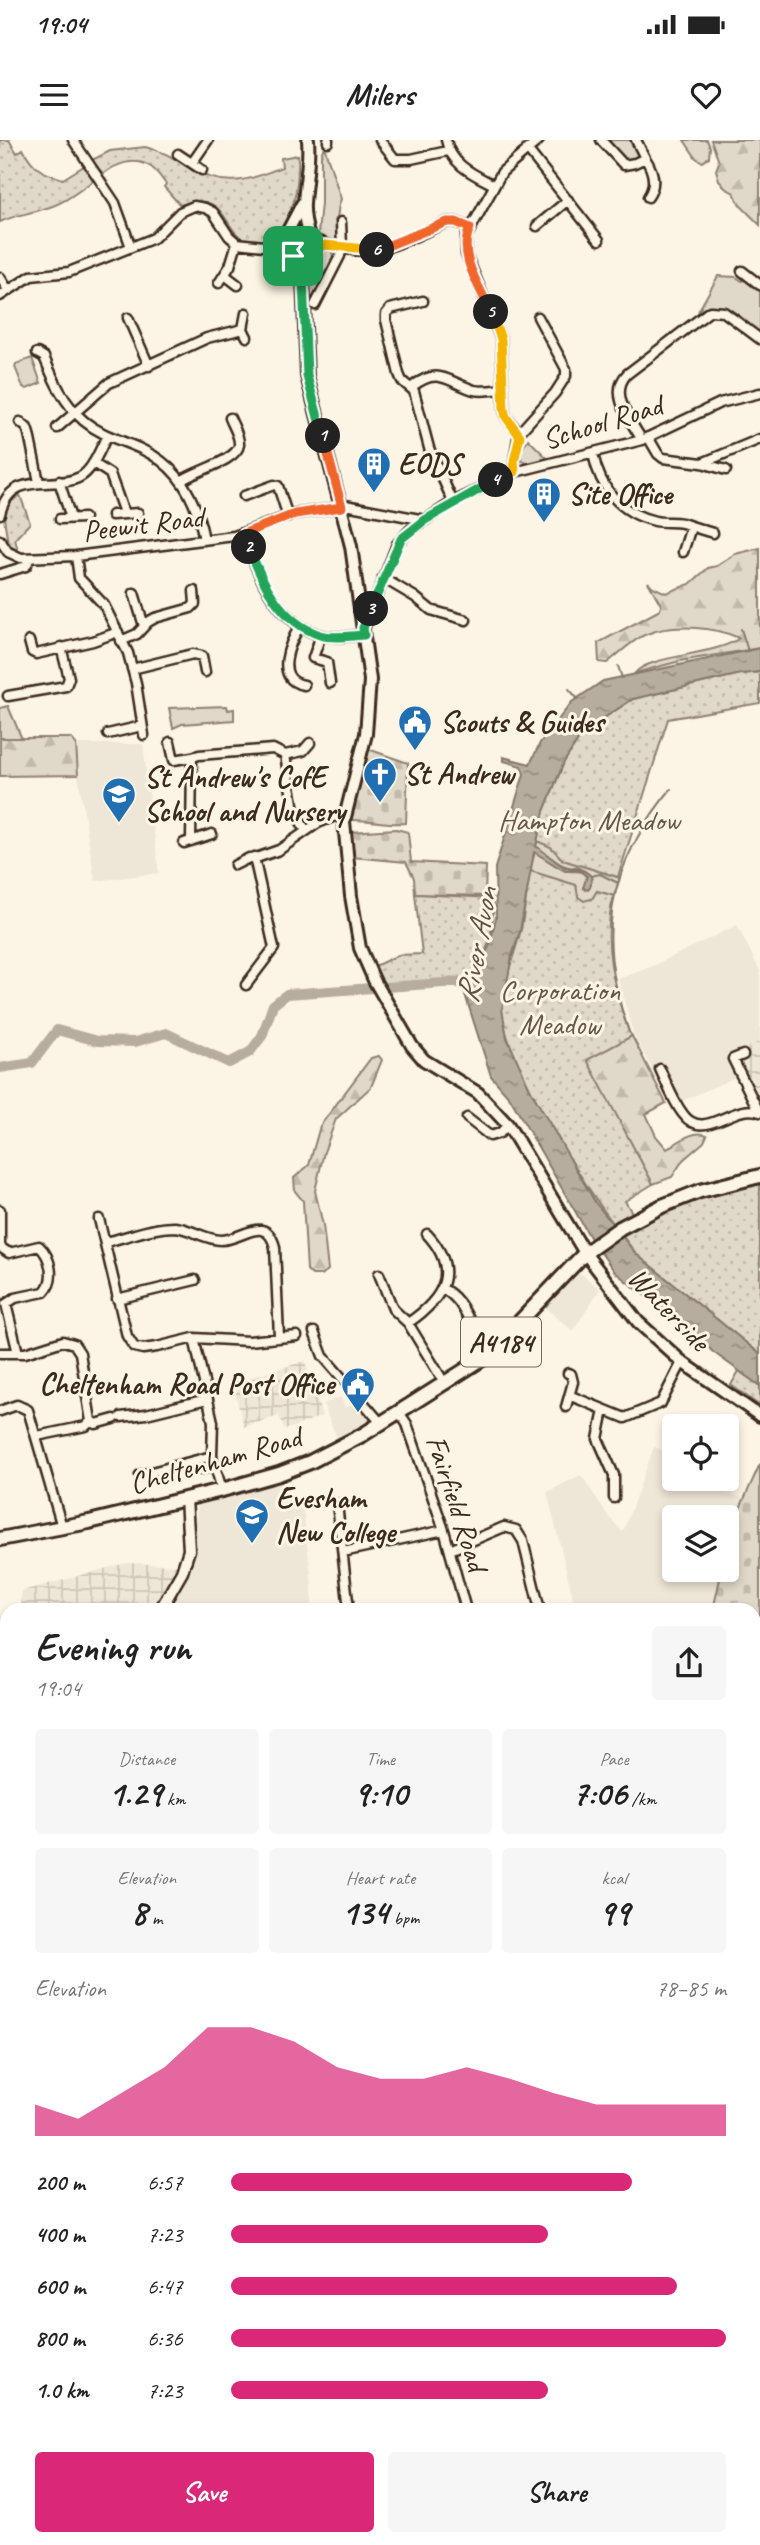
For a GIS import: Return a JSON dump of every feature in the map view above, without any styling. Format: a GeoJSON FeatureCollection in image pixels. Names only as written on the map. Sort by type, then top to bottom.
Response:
{"type":"FeatureCollection","features":[{"type":"Feature","properties":{"kind":"main road"},"geometry":{"type":"LineString","coordinates":[[288,254],[298,257],[306,253],[308,235],[304,201],[308,140]]}},
{"type":"Feature","properties":{"kind":"main road"},"geometry":{"type":"LineString","coordinates":[[303,279],[282,246],[285,233],[304,201]]}},
{"type":"Feature","properties":{"kind":"main road"},"geometry":{"type":"LineString","coordinates":[[285,233],[297,228],[308,235]]}},
{"type":"Feature","properties":{"kind":"main road","name":"Waterside"},"geometry":{"type":"LineString","coordinates":[[306,253],[303,279],[307,376],[341,505],[359,595],[370,680],[366,734],[345,812],[345,848],[360,948],[374,980],[412,1046],[424,1060],[478,1093],[508,1125],[587,1252],[638,1322],[682,1362],[760,1416]]}},
{"type":"Feature","properties":{"kind":"main road","name":"Cheltenham Road"},"geometry":{"type":"LineString","coordinates":[[0,1539],[222,1490],[310,1462],[445,1384],[493,1350],[587,1252],[632,1221],[699,1191],[739,1179],[760,1176]]}},
{"type":"Feature","properties":{"kind":"street"},"geometry":{"type":"LineString","coordinates":[[73,140],[115,203],[131,247]]}},
{"type":"Feature","properties":{"kind":"street"},"geometry":{"type":"LineString","coordinates":[[192,163],[208,140]]}},
{"type":"Feature","properties":{"kind":"street"},"geometry":{"type":"LineString","coordinates":[[380,140],[395,159],[411,159],[448,151]]}},
{"type":"Feature","properties":{"kind":"street"},"geometry":{"type":"LineString","coordinates":[[446,140],[448,151],[458,164],[494,186]]}},
{"type":"Feature","properties":{"kind":"street"},"geometry":{"type":"LineString","coordinates":[[519,433],[506,417],[502,389],[501,339],[466,254],[466,237],[509,164],[539,140]]}},
{"type":"Feature","properties":{"kind":"street"},"geometry":{"type":"LineString","coordinates":[[601,140],[624,164],[645,158]]}},
{"type":"Feature","properties":{"kind":"street"},"geometry":{"type":"LineString","coordinates":[[636,140],[653,178],[648,197]]}},
{"type":"Feature","properties":{"kind":"street"},"geometry":{"type":"LineString","coordinates":[[527,149],[599,240]]}},
{"type":"Feature","properties":{"kind":"street"},"geometry":{"type":"LineString","coordinates":[[178,154],[202,170]]}},
{"type":"Feature","properties":{"kind":"street"},"geometry":{"type":"LineString","coordinates":[[537,226],[568,200]]}},
{"type":"Feature","properties":{"kind":"street"},"geometry":{"type":"LineString","coordinates":[[0,296],[31,276],[69,272],[154,238],[180,212],[194,206],[213,212],[237,243],[264,246],[288,254]]}},
{"type":"Feature","properties":{"kind":"street"},"geometry":{"type":"LineString","coordinates":[[315,305],[342,247],[341,222]]}},
{"type":"Feature","properties":{"kind":"street"},"geometry":{"type":"LineString","coordinates":[[308,235],[325,245],[377,250],[447,222],[456,222],[470,228]]}},
{"type":"Feature","properties":{"kind":"street"},"geometry":{"type":"LineString","coordinates":[[264,246],[285,233]]}},
{"type":"Feature","properties":{"kind":"street"},"geometry":{"type":"LineString","coordinates":[[219,283],[225,275],[237,243]]}},
{"type":"Feature","properties":{"kind":"street"},"geometry":{"type":"LineString","coordinates":[[306,253],[325,245]]}},
{"type":"Feature","properties":{"kind":"street"},"geometry":{"type":"LineString","coordinates":[[742,271],[760,285]]}},
{"type":"Feature","properties":{"kind":"street"},"geometry":{"type":"LineString","coordinates":[[225,275],[238,285]]}},
{"type":"Feature","properties":{"kind":"street"},"geometry":{"type":"LineString","coordinates":[[0,277],[8,290]]}},
{"type":"Feature","properties":{"kind":"street"},"geometry":{"type":"LineString","coordinates":[[423,301],[390,309],[386,314],[399,373],[402,381],[412,387],[416,396],[429,448],[453,502]]}},
{"type":"Feature","properties":{"kind":"street"},"geometry":{"type":"LineString","coordinates":[[726,470],[702,463],[663,458],[658,454],[645,439],[620,398],[620,383],[627,374],[710,311],[724,312],[760,339]]}},
{"type":"Feature","properties":{"kind":"street"},"geometry":{"type":"LineString","coordinates":[[57,428],[108,383],[207,338],[245,333],[246,313]]}},
{"type":"Feature","properties":{"kind":"street"},"geometry":{"type":"LineString","coordinates":[[515,472],[514,461],[519,433],[555,393],[566,376],[566,369],[538,317]]}},
{"type":"Feature","properties":{"kind":"street"},"geometry":{"type":"LineString","coordinates":[[128,318],[149,366]]}},
{"type":"Feature","properties":{"kind":"street"},"geometry":{"type":"LineString","coordinates":[[37,353],[44,357],[60,391],[85,422],[107,436],[158,458],[181,481],[195,505],[204,540]]}},
{"type":"Feature","properties":{"kind":"street"},"geometry":{"type":"LineString","coordinates":[[412,387],[438,375],[475,390],[502,389]]}},
{"type":"Feature","properties":{"kind":"street","name":"School Road"},"geometry":{"type":"LineString","coordinates":[[364,632],[378,590],[401,539],[453,502],[515,472],[645,439],[720,403],[760,393]]}},
{"type":"Feature","properties":{"kind":"street"},"geometry":{"type":"LineString","coordinates":[[181,481],[237,452],[238,437],[230,418]]}},
{"type":"Feature","properties":{"kind":"street"},"geometry":{"type":"LineString","coordinates":[[37,423],[23,425],[33,447],[39,482]]}},
{"type":"Feature","properties":{"kind":"street"},"geometry":{"type":"LineString","coordinates":[[0,511],[13,493],[29,484],[78,478],[93,463],[107,436]]}},
{"type":"Feature","properties":{"kind":"street"},"geometry":{"type":"LineString","coordinates":[[702,463],[760,439]]}},
{"type":"Feature","properties":{"kind":"street"},"geometry":{"type":"LineString","coordinates":[[593,454],[602,482],[620,506],[631,513],[655,521],[674,522],[713,533]]}},
{"type":"Feature","properties":{"kind":"street"},"geometry":{"type":"LineString","coordinates":[[93,463],[110,474],[124,513]]}},
{"type":"Feature","properties":{"kind":"street"},"geometry":{"type":"LineString","coordinates":[[59,481],[71,519]]}},
{"type":"Feature","properties":{"kind":"street"},"geometry":{"type":"LineString","coordinates":[[244,496],[278,486],[288,517]]}},
{"type":"Feature","properties":{"kind":"street"},"geometry":{"type":"LineString","coordinates":[[341,505],[425,520]]}},
{"type":"Feature","properties":{"kind":"street","name":"Peewit Road"},"geometry":{"type":"LineString","coordinates":[[0,540],[10,555],[30,558],[76,556],[245,533],[288,517],[341,505]]}},
{"type":"Feature","properties":{"kind":"street"},"geometry":{"type":"LineString","coordinates":[[112,515],[138,513]]}},
{"type":"Feature","properties":{"kind":"street"},"geometry":{"type":"LineString","coordinates":[[60,519],[84,518]]}},
{"type":"Feature","properties":{"kind":"street"},"geometry":{"type":"LineString","coordinates":[[683,552],[691,527]]}},
{"type":"Feature","properties":{"kind":"street"},"geometry":{"type":"LineString","coordinates":[[245,533],[266,586],[281,608],[299,626],[321,635],[364,632]]}},
{"type":"Feature","properties":{"kind":"street"},"geometry":{"type":"LineString","coordinates":[[76,556],[82,583],[104,605],[118,632],[140,701],[143,731],[108,734]]}},
{"type":"Feature","properties":{"kind":"street","name":"Peewit Road"},"geometry":{"type":"LineString","coordinates":[[0,574],[26,566],[30,558]]}},
{"type":"Feature","properties":{"kind":"street"},"geometry":{"type":"LineString","coordinates":[[383,578],[430,610],[466,620]]}},
{"type":"Feature","properties":{"kind":"street"},"geometry":{"type":"LineString","coordinates":[[359,595],[378,590]]}},
{"type":"Feature","properties":{"kind":"street"},"geometry":{"type":"LineString","coordinates":[[121,641],[137,634],[155,618],[191,608],[196,600],[194,591]]}},
{"type":"Feature","properties":{"kind":"street"},"geometry":{"type":"LineString","coordinates":[[134,593],[144,626]]}},
{"type":"Feature","properties":{"kind":"street"},"geometry":{"type":"LineString","coordinates":[[299,626],[289,644],[286,663],[294,682],[304,685]]}},
{"type":"Feature","properties":{"kind":"street"},"geometry":{"type":"LineString","coordinates":[[29,641],[32,652],[36,654],[93,641],[118,632]]}},
{"type":"Feature","properties":{"kind":"street"},"geometry":{"type":"LineString","coordinates":[[321,635],[313,658],[327,662],[330,683]]}},
{"type":"Feature","properties":{"kind":"street"},"geometry":{"type":"LineString","coordinates":[[8,696],[66,686],[69,678],[61,648]]}},
{"type":"Feature","properties":{"kind":"street"},"geometry":{"type":"LineString","coordinates":[[132,669],[193,654],[202,656],[205,672]]}},
{"type":"Feature","properties":{"kind":"street"},"geometry":{"type":"LineString","coordinates":[[170,742],[175,764],[192,757],[273,749],[285,755],[303,751],[310,743]]}},
{"type":"Feature","properties":{"kind":"street"},"geometry":{"type":"LineString","coordinates":[[285,755],[294,810],[306,830]]}},
{"type":"Feature","properties":{"kind":"street"},"geometry":{"type":"LineString","coordinates":[[192,757],[187,842],[212,834]]}},
{"type":"Feature","properties":{"kind":"street"},"geometry":{"type":"LineString","coordinates":[[235,865],[279,850],[306,830],[345,812]]}},
{"type":"Feature","properties":{"kind":"street"},"geometry":{"type":"LineString","coordinates":[[246,985],[274,948],[254,858]]}},
{"type":"Feature","properties":{"kind":"street"},"geometry":{"type":"LineString","coordinates":[[660,1069],[683,1115],[698,1125],[706,1125],[741,1110],[759,1111],[733,1059],[743,1055]]}},
{"type":"Feature","properties":{"kind":"street"},"geometry":{"type":"LineString","coordinates":[[467,1118],[490,1136],[500,1133],[508,1125]]}},
{"type":"Feature","properties":{"kind":"street"},"geometry":{"type":"LineString","coordinates":[[0,1210],[0,1247],[12,1253],[39,1246],[45,1253],[52,1278],[44,1292],[15,1298],[6,1304],[18,1353]]}},
{"type":"Feature","properties":{"kind":"street"},"geometry":{"type":"LineString","coordinates":[[99,1219],[127,1336],[134,1347],[157,1348],[194,1338],[249,1341],[297,1336]]}},
{"type":"Feature","properties":{"kind":"street"},"geometry":{"type":"LineString","coordinates":[[106,1242],[176,1227],[221,1240],[256,1229],[265,1231],[271,1236],[275,1247],[279,1337]]}},
{"type":"Feature","properties":{"kind":"street"},"geometry":{"type":"LineString","coordinates":[[408,1323],[421,1314],[442,1288],[445,1260],[439,1247],[427,1234]]}},
{"type":"Feature","properties":{"kind":"street"},"geometry":{"type":"LineString","coordinates":[[379,1274],[393,1310],[408,1323],[445,1384]]}},
{"type":"Feature","properties":{"kind":"street"},"geometry":{"type":"LineString","coordinates":[[117,1299],[195,1279]]}},
{"type":"Feature","properties":{"kind":"street"},"geometry":{"type":"LineString","coordinates":[[442,1288],[457,1297],[470,1324],[481,1338]]}},
{"type":"Feature","properties":{"kind":"street"},"geometry":{"type":"LineString","coordinates":[[314,1332],[323,1356],[381,1423]]}},
{"type":"Feature","properties":{"kind":"street"},"geometry":{"type":"LineString","coordinates":[[194,1338],[213,1422],[212,1456],[222,1490]]}},
{"type":"Feature","properties":{"kind":"street"},"geometry":{"type":"LineString","coordinates":[[0,1353],[18,1353],[63,1341],[74,1344],[80,1353],[88,1423]]}},
{"type":"Feature","properties":{"kind":"street"},"geometry":{"type":"LineString","coordinates":[[571,1396],[625,1418],[661,1404],[682,1362]]}},
{"type":"Feature","properties":{"kind":"street"},"geometry":{"type":"LineString","coordinates":[[566,1407],[573,1382],[571,1374],[568,1373]]}},
{"type":"Feature","properties":{"kind":"street"},"geometry":{"type":"LineString","coordinates":[[37,1437],[88,1423],[96,1424],[146,1414],[207,1399]]}},
{"type":"Feature","properties":{"kind":"street"},"geometry":{"type":"LineString","coordinates":[[0,1411],[17,1405],[28,1410],[62,1527]]}},
{"type":"Feature","properties":{"kind":"street"},"geometry":{"type":"LineString","coordinates":[[604,1410],[598,1438],[614,1475],[614,1498]]}},
{"type":"Feature","properties":{"kind":"street","name":"Fairfield Road"},"geometry":{"type":"LineString","coordinates":[[399,1412],[407,1424],[444,1530],[464,1603]]}},
{"type":"Feature","properties":{"kind":"street"},"geometry":{"type":"LineString","coordinates":[[140,1475],[212,1456]]}},
{"type":"Feature","properties":{"kind":"street"},"geometry":{"type":"LineString","coordinates":[[164,1603],[182,1572],[189,1550],[186,1498]]}},
{"type":"Feature","properties":{"kind":"street"},"geometry":{"type":"LineString","coordinates":[[337,1504],[348,1603]]}},
{"type":"Feature","properties":{"kind":"street"},"geometry":{"type":"LineString","coordinates":[[450,1550],[504,1527],[516,1530],[523,1541],[538,1603]]}},
{"type":"Feature","properties":{"kind":"street"},"geometry":{"type":"LineString","coordinates":[[343,1552],[444,1530]]}},
{"type":"Feature","properties":{"kind":"shaded area","name":"St Andrew's CofE School and Nursery"},"geometry":{"type":"Polygon","coordinates":[[[76,744],[143,744],[159,873],[95,881],[78,775],[76,744]]]}},
{"type":"Feature","properties":{"kind":"shaded area"},"geometry":{"type":"Polygon","coordinates":[[[737,925],[760,971],[760,1041],[731,1055],[740,1075],[671,1106],[633,1033],[618,979],[653,966],[737,925]]]}},
{"type":"Feature","properties":{"kind":"shaded area"},"geometry":{"type":"Polygon","coordinates":[[[760,1041],[760,1112],[731,1055],[760,1041]]]}},
{"type":"Feature","properties":{"kind":"shaded area"},"geometry":{"type":"Polygon","coordinates":[[[571,1273],[580,1273],[600,1289],[573,1331],[541,1304],[571,1273]]]}},
{"type":"Feature","properties":{"kind":"shaded area"},"geometry":{"type":"Polygon","coordinates":[[[305,1361],[322,1416],[285,1430],[279,1416],[244,1427],[234,1389],[255,1376],[305,1361]]]}},
{"type":"Feature","properties":{"kind":"shaded area"},"geometry":{"type":"Polygon","coordinates":[[[341,1397],[345,1408],[359,1401],[375,1422],[339,1443],[323,1404],[341,1397]]]}},
{"type":"Feature","properties":{"kind":"shaded area"},"geometry":{"type":"Polygon","coordinates":[[[654,1447],[662,1450],[662,1491],[722,1491],[745,1499],[739,1512],[739,1505],[662,1505],[662,1582],[719,1582],[715,1603],[574,1603],[547,1492],[581,1475],[609,1517],[623,1532],[654,1447]]]}},
{"type":"Feature","properties":{"kind":"shaded area","name":"Evesham New College"},"geometry":{"type":"Polygon","coordinates":[[[282,1480],[292,1505],[302,1502],[312,1603],[170,1603],[194,1561],[197,1506],[212,1499],[282,1480]]]}},
{"type":"Feature","properties":{"kind":"shaded area"},"geometry":{"type":"Polygon","coordinates":[[[126,1563],[178,1565],[157,1603],[21,1603],[22,1591],[126,1563]]]}},
{"type":"Feature","properties":{"kind":"green space"},"geometry":{"type":"Polygon","coordinates":[[[0,140],[9,140],[17,153],[23,149],[35,166],[49,175],[63,179],[87,164],[97,178],[58,204],[0,222],[0,140]]]}},
{"type":"Feature","properties":{"kind":"green space"},"geometry":{"type":"Polygon","coordinates":[[[604,140],[633,140],[638,155],[635,160],[624,161],[604,140]]]}},
{"type":"Feature","properties":{"kind":"green space"},"geometry":{"type":"Polygon","coordinates":[[[684,140],[707,140],[710,147],[709,157],[703,162],[696,158],[684,140]]]}},
{"type":"Feature","properties":{"kind":"green space"},"geometry":{"type":"Polygon","coordinates":[[[711,140],[760,140],[760,225],[740,205],[734,193],[725,188],[719,180],[716,170],[719,162],[711,140]]]}},
{"type":"Feature","properties":{"kind":"green space"},"geometry":{"type":"Polygon","coordinates":[[[324,146],[341,199],[334,244],[320,238],[318,234],[321,155],[324,146]]]}},
{"type":"Feature","properties":{"kind":"green space"},"geometry":{"type":"Polygon","coordinates":[[[145,147],[164,153],[206,176],[228,181],[248,179],[270,172],[282,167],[281,158],[298,155],[297,183],[289,216],[273,239],[260,243],[244,239],[211,204],[195,201],[180,205],[151,167],[132,162],[114,167],[103,174],[92,160],[110,151],[145,147]]]}},
{"type":"Feature","properties":{"kind":"green space"},"geometry":{"type":"Polygon","coordinates":[[[330,250],[333,255],[325,278],[310,303],[309,278],[312,263],[315,257],[330,250]]]}},
{"type":"Feature","properties":{"kind":"green space"},"geometry":{"type":"Polygon","coordinates":[[[718,276],[736,277],[742,281],[747,279],[760,290],[760,334],[739,315],[726,308],[710,307],[699,310],[718,276]]]}},
{"type":"Feature","properties":{"kind":"green space"},"geometry":{"type":"Polygon","coordinates":[[[32,358],[41,383],[27,389],[23,387],[15,367],[16,364],[32,358]]]}},
{"type":"Feature","properties":{"kind":"green space"},"geometry":{"type":"Polygon","coordinates":[[[528,439],[546,459],[529,463],[522,461],[520,453],[528,439]]]}},
{"type":"Feature","properties":{"kind":"green space"},"geometry":{"type":"Polygon","coordinates":[[[20,495],[30,523],[15,539],[18,551],[8,544],[4,518],[7,505],[20,495]]]}},
{"type":"Feature","properties":{"kind":"green space"},"geometry":{"type":"Polygon","coordinates":[[[760,548],[760,648],[680,661],[635,673],[654,662],[716,648],[739,638],[706,629],[669,628],[642,636],[607,663],[599,662],[598,643],[660,610],[661,605],[648,582],[666,593],[690,584],[708,568],[717,566],[735,554],[760,548]]]}},
{"type":"Feature","properties":{"kind":"green space","name":"Hampton Meadow"},"geometry":{"type":"Polygon","coordinates":[[[760,672],[760,703],[668,719],[618,877],[563,860],[551,847],[537,841],[544,811],[564,762],[584,731],[633,699],[760,672]]]}},
{"type":"Feature","properties":{"kind":"green space"},"geometry":{"type":"Polygon","coordinates":[[[8,706],[22,739],[0,738],[0,708],[8,706]]]}},
{"type":"Feature","properties":{"kind":"green space"},"geometry":{"type":"Polygon","coordinates":[[[227,706],[228,710],[234,709],[234,720],[182,724],[173,728],[169,708],[227,706]]]}},
{"type":"Feature","properties":{"kind":"green space"},"geometry":{"type":"Polygon","coordinates":[[[0,738],[71,738],[76,744],[78,775],[0,776],[0,738]]]}},
{"type":"Feature","properties":{"kind":"green space"},"geometry":{"type":"Polygon","coordinates":[[[368,749],[408,763],[406,823],[349,820],[368,749]]]}},
{"type":"Feature","properties":{"kind":"green space"},"geometry":{"type":"Polygon","coordinates":[[[396,829],[408,832],[411,862],[486,866],[485,896],[415,894],[414,878],[406,862],[352,857],[350,832],[396,829]]]}},
{"type":"Feature","properties":{"kind":"green space"},"geometry":{"type":"Polygon","coordinates":[[[537,841],[551,847],[563,860],[620,878],[614,896],[597,891],[592,899],[584,901],[578,897],[576,885],[530,871],[535,851],[564,870],[580,871],[587,879],[583,888],[585,890],[592,879],[578,867],[566,866],[556,861],[536,846],[537,841]]]}},
{"type":"Feature","properties":{"kind":"green space","name":"Corporation Meadow"},"geometry":{"type":"Polygon","coordinates":[[[530,871],[576,885],[578,897],[584,901],[592,899],[597,891],[614,896],[609,930],[611,965],[618,999],[632,1036],[587,1060],[653,1184],[625,1201],[634,1216],[617,1228],[566,1154],[529,1087],[505,1028],[503,997],[521,929],[530,871]]]}},
{"type":"Feature","properties":{"kind":"green space"},"geometry":{"type":"Polygon","coordinates":[[[415,894],[493,898],[493,921],[488,946],[478,969],[462,985],[458,982],[386,987],[373,967],[398,955],[422,954],[415,894]]]}},
{"type":"Feature","properties":{"kind":"green space"},"geometry":{"type":"Polygon","coordinates":[[[632,1036],[666,1103],[646,1114],[656,1136],[667,1149],[691,1135],[707,1135],[704,1142],[683,1160],[672,1177],[653,1184],[586,1059],[632,1036]]]}},
{"type":"Feature","properties":{"kind":"green space"},"geometry":{"type":"Polygon","coordinates":[[[379,1056],[382,1060],[371,1087],[336,1119],[324,1152],[315,1191],[323,1225],[328,1270],[321,1275],[312,1275],[307,1270],[303,1201],[295,1191],[294,1178],[309,1165],[320,1126],[371,1058],[379,1056]]]}},
{"type":"Feature","properties":{"kind":"green space"},"geometry":{"type":"Polygon","coordinates":[[[760,1177],[760,1354],[636,1254],[619,1231],[655,1209],[760,1177]]]}},
{"type":"Feature","properties":{"kind":"green space"},"geometry":{"type":"Polygon","coordinates":[[[739,1371],[760,1386],[760,1406],[731,1385],[739,1371]]]}},
{"type":"Feature","properties":{"kind":"green space"},"geometry":{"type":"Polygon","coordinates":[[[202,1464],[208,1465],[211,1473],[150,1483],[149,1479],[154,1476],[202,1464]]]}},
{"type":"Feature","properties":{"kind":"green space"},"geometry":{"type":"Polygon","coordinates":[[[760,1464],[760,1603],[715,1603],[719,1582],[739,1582],[739,1513],[760,1464]]]}},
{"type":"Feature","properties":{"kind":"water"},"geometry":{"type":"Polygon","coordinates":[[[760,648],[760,672],[633,699],[584,731],[564,762],[544,811],[536,846],[564,867],[580,869],[587,872],[591,876],[591,885],[588,890],[583,888],[587,876],[579,870],[565,871],[534,852],[502,1009],[507,1038],[531,1091],[595,1202],[636,1254],[760,1354],[760,1386],[713,1352],[615,1272],[591,1239],[510,1098],[491,1076],[462,985],[471,980],[489,947],[496,918],[495,868],[524,774],[521,766],[504,761],[503,757],[530,764],[540,743],[572,702],[603,681],[760,648]]]}},
{"type":"Feature","properties":{"kind":"waterway"},"geometry":{"type":"LineString","coordinates":[[741,629],[748,651]]}},
{"type":"Feature","properties":{"kind":"waterway"},"geometry":{"type":"LineString","coordinates":[[618,666],[622,678]]}},
{"type":"Feature","properties":{"kind":"waterway"},"geometry":{"type":"LineString","coordinates":[[569,689],[578,699]]}},
{"type":"Feature","properties":{"kind":"waterway"},"geometry":{"type":"LineString","coordinates":[[618,883],[640,833],[671,789]]}},
{"type":"Feature","properties":{"kind":"waterway"},"geometry":{"type":"LineString","coordinates":[[591,876],[600,874],[618,883],[613,902],[610,940],[614,977],[629,1032]]}},
{"type":"Feature","properties":{"kind":"waterway","name":"River Avon"},"geometry":{"type":"LineString","coordinates":[[0,1068],[32,1063],[57,1030],[97,1041],[135,1042],[166,1033],[229,1063],[250,1052],[262,1036],[273,1005],[287,994],[458,982],[462,985],[474,984]]}},
{"type":"Feature","properties":{"kind":"place","name":"EODS"},"geometry":{"type":"Point","coordinates":[374,494]}},
{"type":"Feature","properties":{"kind":"place","name":"Site Office"},"geometry":{"type":"Point","coordinates":[544,524]}},
{"type":"Feature","properties":{"kind":"place","name":"Scouts & Guides"},"geometry":{"type":"Point","coordinates":[415,752]}},
{"type":"Feature","properties":{"kind":"place","name":"St Andrew"},"geometry":{"type":"Point","coordinates":[380,804]}},
{"type":"Feature","properties":{"kind":"place","name":"St Andrew's CofE School and Nursery"},"geometry":{"type":"Point","coordinates":[119,824]}},
{"type":"Feature","properties":{"kind":"place","name":"Cheltenham Road Post Office"},"geometry":{"type":"Point","coordinates":[358,1414]}},
{"type":"Feature","properties":{"kind":"place","name":"Evesham New College"},"geometry":{"type":"Point","coordinates":[252,1545]}},
{"type":"Feature","properties":{"kind":"route"},"geometry":{"type":"LineString","coordinates":[[447,222],[456,222],[470,228],[466,237],[466,254],[501,339],[504,409],[506,417],[520,436],[516,446],[515,472],[453,502],[410,530],[397,544],[363,628],[364,635],[321,635],[299,626],[281,608],[266,586],[245,533],[295,514],[342,507],[307,376],[303,279],[290,256],[293,256],[298,257],[325,245],[355,250],[377,250],[447,222]]}}]}
